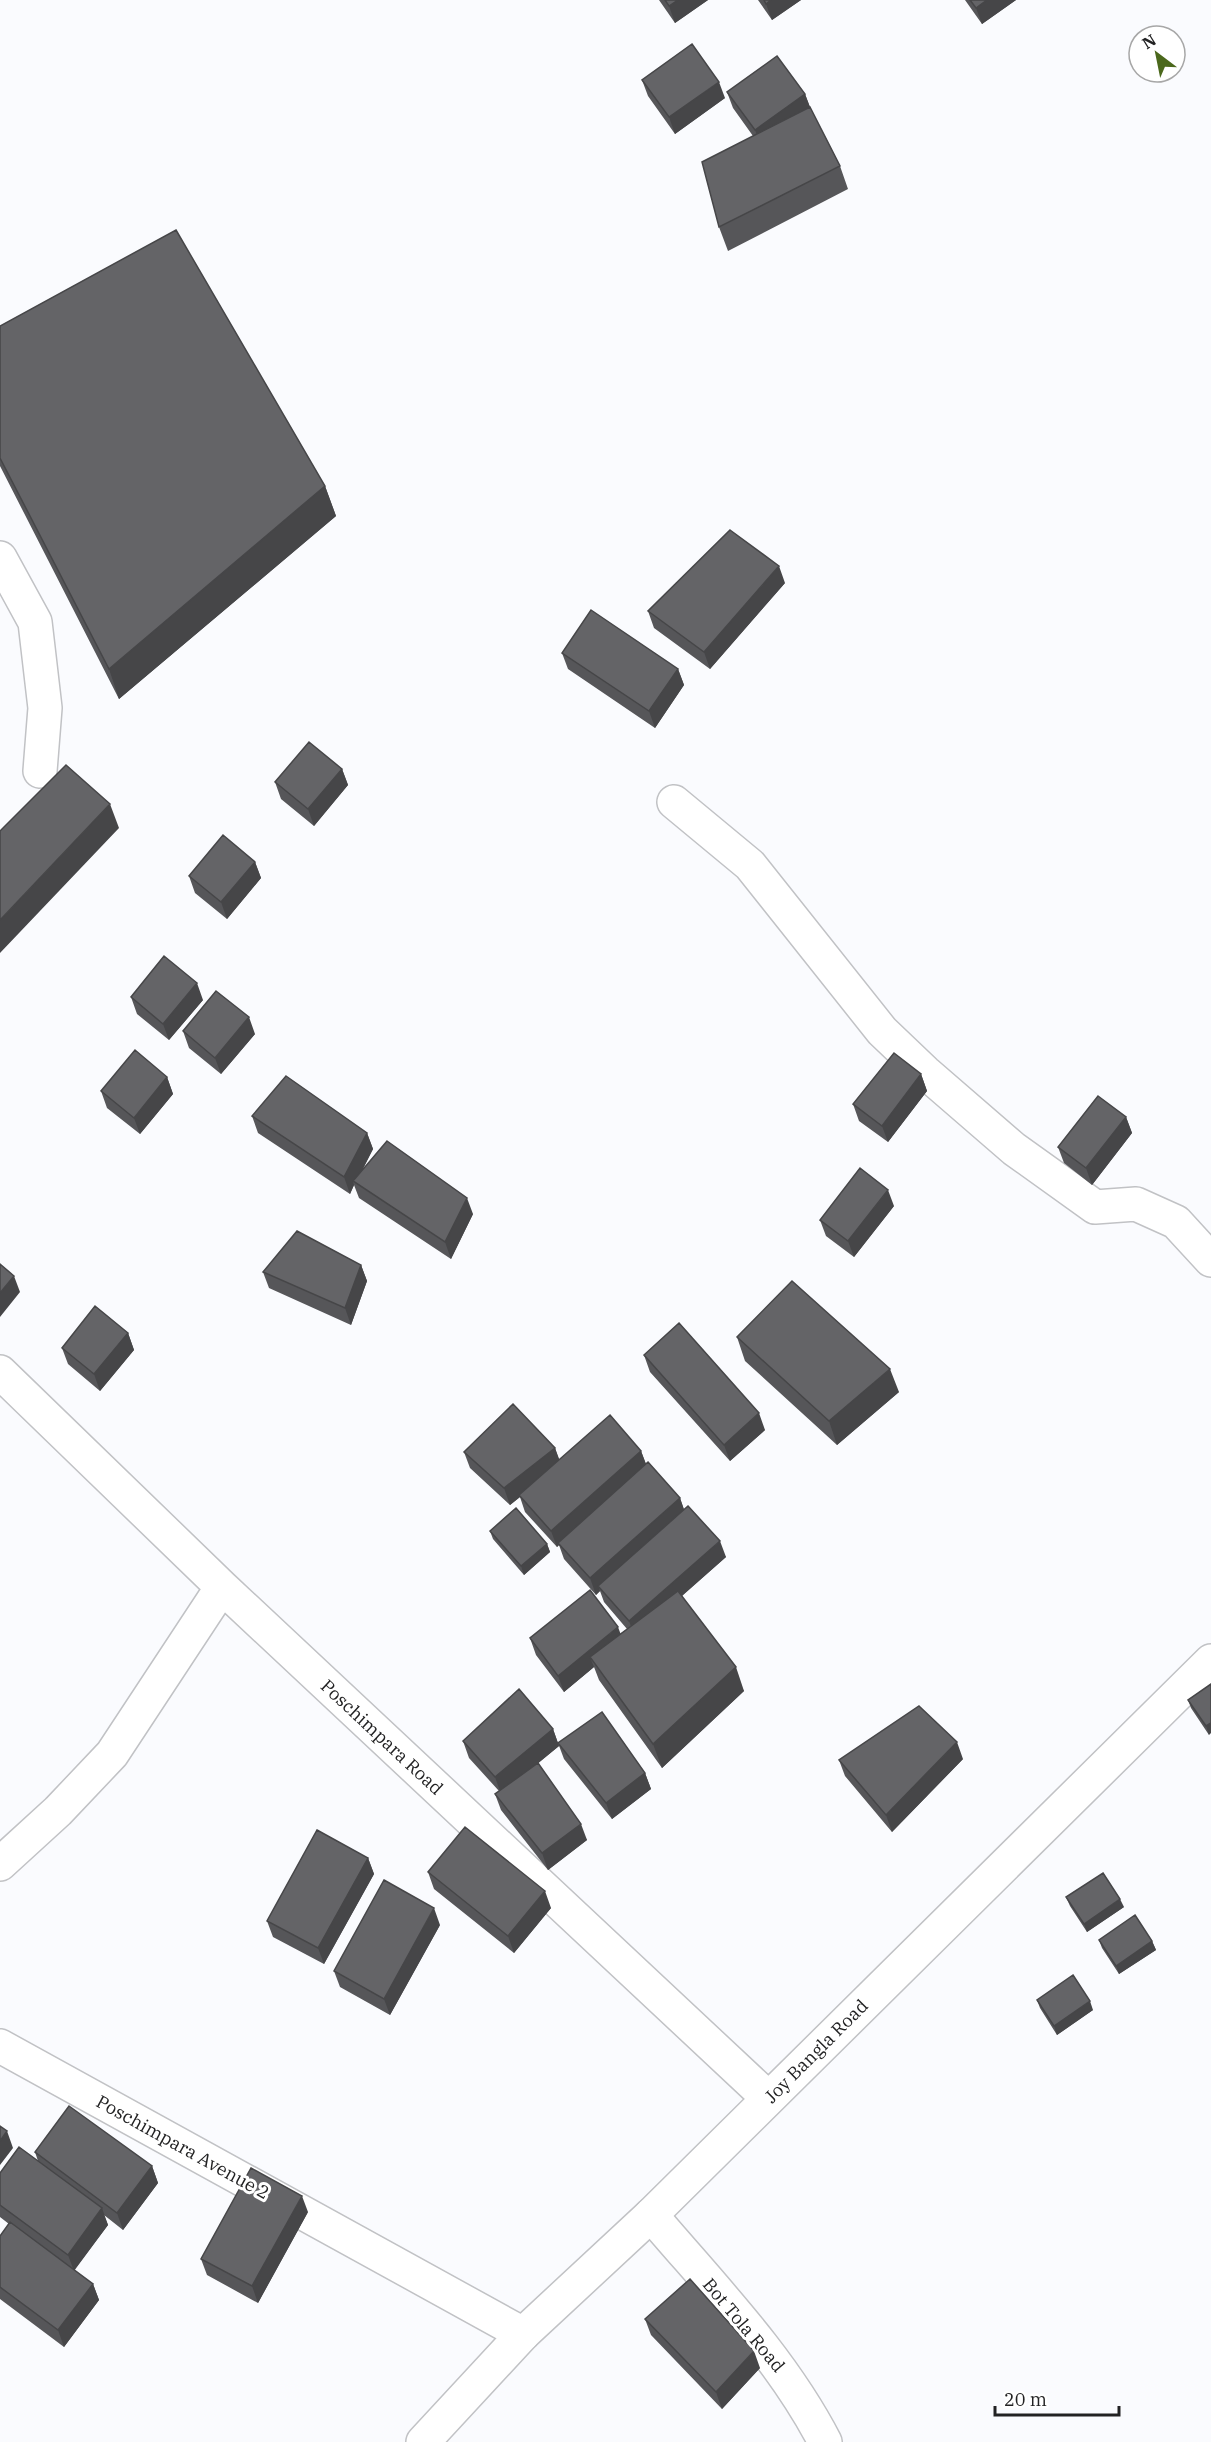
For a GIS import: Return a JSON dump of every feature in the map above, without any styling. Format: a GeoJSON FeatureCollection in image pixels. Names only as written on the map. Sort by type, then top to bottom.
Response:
{"type":"FeatureCollection","features":[{"type":"Feature","properties":{"kind":"street"},"geometry":{"type":"LineString","coordinates":[[0,558],[35,622],[45,708],[40,771]]}},
{"type":"Feature","properties":{"kind":"street"},"geometry":{"type":"LineString","coordinates":[[674,802],[750,865],[882,1031],[996,1133],[1095,1207],[1136,1204],[1176,1222],[1211,1260]]}},
{"type":"Feature","properties":{"kind":"street","name":"Poschimpara Road"},"geometry":{"type":"LineString","coordinates":[[0,1372],[222,1587],[768,2098]]}},
{"type":"Feature","properties":{"kind":"street"},"geometry":{"type":"LineString","coordinates":[[0,1864],[58,1811],[112,1754],[222,1587]]}},
{"type":"Feature","properties":{"kind":"street","name":"Joy Bangla Road"},"geometry":{"type":"LineString","coordinates":[[423,2442],[523,2334],[651,2215],[1211,1661]]}},
{"type":"Feature","properties":{"kind":"street","name":"Poschimpara Avenue 2"},"geometry":{"type":"LineString","coordinates":[[0,2046],[523,2334]]}},
{"type":"Feature","properties":{"kind":"street","name":"Bot Tola Road"},"geometry":{"type":"LineString","coordinates":[[651,2215],[769,2352],[803,2399],[825,2442]]}},
{"type":"Feature","properties":{"kind":"building"},"geometry":{"type":"Polygon","coordinates":[[[665,0],[678,0],[669,6],[665,0]]]}},
{"type":"Feature","properties":{"kind":"building"},"geometry":{"type":"Polygon","coordinates":[[[970,0],[987,0],[976,8],[970,0]]]}},
{"type":"Feature","properties":{"kind":"building"},"geometry":{"type":"Polygon","coordinates":[[[692,44],[719,82],[669,117],[642,80],[692,44]]]}},
{"type":"Feature","properties":{"kind":"building"},"geometry":{"type":"Polygon","coordinates":[[[777,56],[805,94],[755,130],[727,92],[777,56]]]}},
{"type":"Feature","properties":{"kind":"building"},"geometry":{"type":"Polygon","coordinates":[[[810,107],[840,166],[719,227],[702,162],[810,107]]]}},
{"type":"Feature","properties":{"kind":"building"},"geometry":{"type":"Polygon","coordinates":[[[176,230],[325,486],[109,669],[0,458],[0,326],[176,230]]]}},
{"type":"Feature","properties":{"kind":"building"},"geometry":{"type":"Polygon","coordinates":[[[730,530],[779,566],[704,652],[648,611],[730,530]]]}},
{"type":"Feature","properties":{"kind":"building"},"geometry":{"type":"Polygon","coordinates":[[[591,610],[678,669],[649,711],[562,653],[591,610]]]}},
{"type":"Feature","properties":{"kind":"building"},"geometry":{"type":"Polygon","coordinates":[[[309,742],[342,769],[308,809],[275,782],[309,742]]]}},
{"type":"Feature","properties":{"kind":"building"},"geometry":{"type":"Polygon","coordinates":[[[66,765],[110,804],[0,920],[0,831],[66,765]]]}},
{"type":"Feature","properties":{"kind":"building"},"geometry":{"type":"Polygon","coordinates":[[[223,835],[255,862],[221,902],[189,876],[223,835]]]}},
{"type":"Feature","properties":{"kind":"building"},"geometry":{"type":"Polygon","coordinates":[[[164,956],[197,983],[163,1024],[131,997],[164,956]]]}},
{"type":"Feature","properties":{"kind":"building"},"geometry":{"type":"Polygon","coordinates":[[[216,991],[249,1017],[215,1058],[183,1031],[216,991]]]}},
{"type":"Feature","properties":{"kind":"building"},"geometry":{"type":"Polygon","coordinates":[[[135,1050],[167,1077],[134,1118],[101,1091],[135,1050]]]}},
{"type":"Feature","properties":{"kind":"building"},"geometry":{"type":"Polygon","coordinates":[[[894,1053],[921,1074],[882,1126],[853,1104],[894,1053]]]}},
{"type":"Feature","properties":{"kind":"building"},"geometry":{"type":"Polygon","coordinates":[[[286,1076],[367,1133],[344,1177],[252,1116],[286,1076]]]}},
{"type":"Feature","properties":{"kind":"building"},"geometry":{"type":"Polygon","coordinates":[[[1098,1096],[1126,1117],[1086,1168],[1058,1147],[1098,1096]]]}},
{"type":"Feature","properties":{"kind":"building"},"geometry":{"type":"Polygon","coordinates":[[[387,1141],[467,1198],[445,1242],[353,1181],[387,1141]]]}},
{"type":"Feature","properties":{"kind":"building"},"geometry":{"type":"Polygon","coordinates":[[[860,1168],[888,1190],[848,1241],[820,1220],[860,1168]]]}},
{"type":"Feature","properties":{"kind":"building"},"geometry":{"type":"Polygon","coordinates":[[[297,1231],[361,1265],[345,1308],[263,1272],[297,1231]]]}},
{"type":"Feature","properties":{"kind":"building"},"geometry":{"type":"Polygon","coordinates":[[[0,1264],[14,1276],[0,1293],[0,1264]]]}},
{"type":"Feature","properties":{"kind":"building"},"geometry":{"type":"Polygon","coordinates":[[[792,1281],[890,1369],[829,1421],[737,1337],[792,1281]]]}},
{"type":"Feature","properties":{"kind":"building"},"geometry":{"type":"Polygon","coordinates":[[[95,1306],[128,1333],[94,1374],[62,1348],[95,1306]]]}},
{"type":"Feature","properties":{"kind":"building"},"geometry":{"type":"Polygon","coordinates":[[[679,1323],[759,1413],[724,1445],[644,1355],[679,1323]]]}},
{"type":"Feature","properties":{"kind":"building"},"geometry":{"type":"Polygon","coordinates":[[[513,1404],[555,1448],[504,1488],[464,1452],[513,1404]]]}},
{"type":"Feature","properties":{"kind":"building"},"geometry":{"type":"Polygon","coordinates":[[[610,1415],[641,1451],[551,1531],[519,1495],[610,1415]]]}},
{"type":"Feature","properties":{"kind":"building"},"geometry":{"type":"Polygon","coordinates":[[[648,1462],[680,1498],[590,1578],[558,1543],[648,1462]]]}},
{"type":"Feature","properties":{"kind":"building"},"geometry":{"type":"Polygon","coordinates":[[[688,1506],[720,1541],[629,1621],[598,1586],[688,1506]]]}},
{"type":"Feature","properties":{"kind":"building"},"geometry":{"type":"Polygon","coordinates":[[[516,1508],[547,1544],[521,1566],[490,1531],[516,1508]]]}},
{"type":"Feature","properties":{"kind":"building"},"geometry":{"type":"Polygon","coordinates":[[[590,1590],[618,1627],[558,1676],[530,1638],[590,1590]]]}},
{"type":"Feature","properties":{"kind":"building"},"geometry":{"type":"Polygon","coordinates":[[[678,1591],[736,1667],[653,1744],[590,1657],[678,1591]]]}},
{"type":"Feature","properties":{"kind":"building"},"geometry":{"type":"Polygon","coordinates":[[[1211,1684],[1211,1723],[1206,1726],[1188,1700],[1211,1684]]]}},
{"type":"Feature","properties":{"kind":"building"},"geometry":{"type":"Polygon","coordinates":[[[519,1689],[553,1729],[495,1777],[463,1741],[519,1689]]]}},
{"type":"Feature","properties":{"kind":"building"},"geometry":{"type":"Polygon","coordinates":[[[919,1706],[957,1742],[886,1815],[839,1760],[919,1706]]]}},
{"type":"Feature","properties":{"kind":"building"},"geometry":{"type":"Polygon","coordinates":[[[602,1712],[645,1773],[606,1803],[558,1743],[602,1712]]]}},
{"type":"Feature","properties":{"kind":"building"},"geometry":{"type":"Polygon","coordinates":[[[538,1763],[581,1824],[542,1853],[495,1794],[538,1763]]]}},
{"type":"Feature","properties":{"kind":"building"},"geometry":{"type":"Polygon","coordinates":[[[465,1827],[545,1891],[508,1936],[428,1872],[465,1827]]]}},
{"type":"Feature","properties":{"kind":"building"},"geometry":{"type":"Polygon","coordinates":[[[317,1830],[368,1858],[318,1948],[267,1921],[317,1830]]]}},
{"type":"Feature","properties":{"kind":"building"},"geometry":{"type":"Polygon","coordinates":[[[1103,1873],[1120,1899],[1084,1924],[1066,1897],[1103,1873]]]}},
{"type":"Feature","properties":{"kind":"building"},"geometry":{"type":"Polygon","coordinates":[[[384,1880],[434,1908],[384,1999],[334,1971],[384,1880]]]}},
{"type":"Feature","properties":{"kind":"building"},"geometry":{"type":"Polygon","coordinates":[[[1135,1915],[1152,1941],[1116,1966],[1099,1940],[1135,1915]]]}},
{"type":"Feature","properties":{"kind":"building"},"geometry":{"type":"Polygon","coordinates":[[[1073,1975],[1090,2001],[1054,2026],[1037,2000],[1073,1975]]]}},
{"type":"Feature","properties":{"kind":"building"},"geometry":{"type":"Polygon","coordinates":[[[69,2106],[152,2166],[117,2213],[35,2152],[69,2106]]]}},
{"type":"Feature","properties":{"kind":"building"},"geometry":{"type":"Polygon","coordinates":[[[0,2126],[7,2131],[0,2141],[0,2126]]]}},
{"type":"Feature","properties":{"kind":"building"},"geometry":{"type":"Polygon","coordinates":[[[19,2147],[102,2208],[68,2255],[0,2205],[0,2173],[19,2147]]]}},
{"type":"Feature","properties":{"kind":"building"},"geometry":{"type":"Polygon","coordinates":[[[251,2168],[302,2196],[252,2286],[201,2259],[251,2168]]]}},
{"type":"Feature","properties":{"kind":"building"},"geometry":{"type":"Polygon","coordinates":[[[10,2222],[93,2284],[58,2330],[0,2287],[0,2236],[10,2222]]]}},
{"type":"Feature","properties":{"kind":"building"},"geometry":{"type":"Polygon","coordinates":[[[690,2279],[754,2351],[716,2392],[645,2319],[690,2279]]]}}]}
